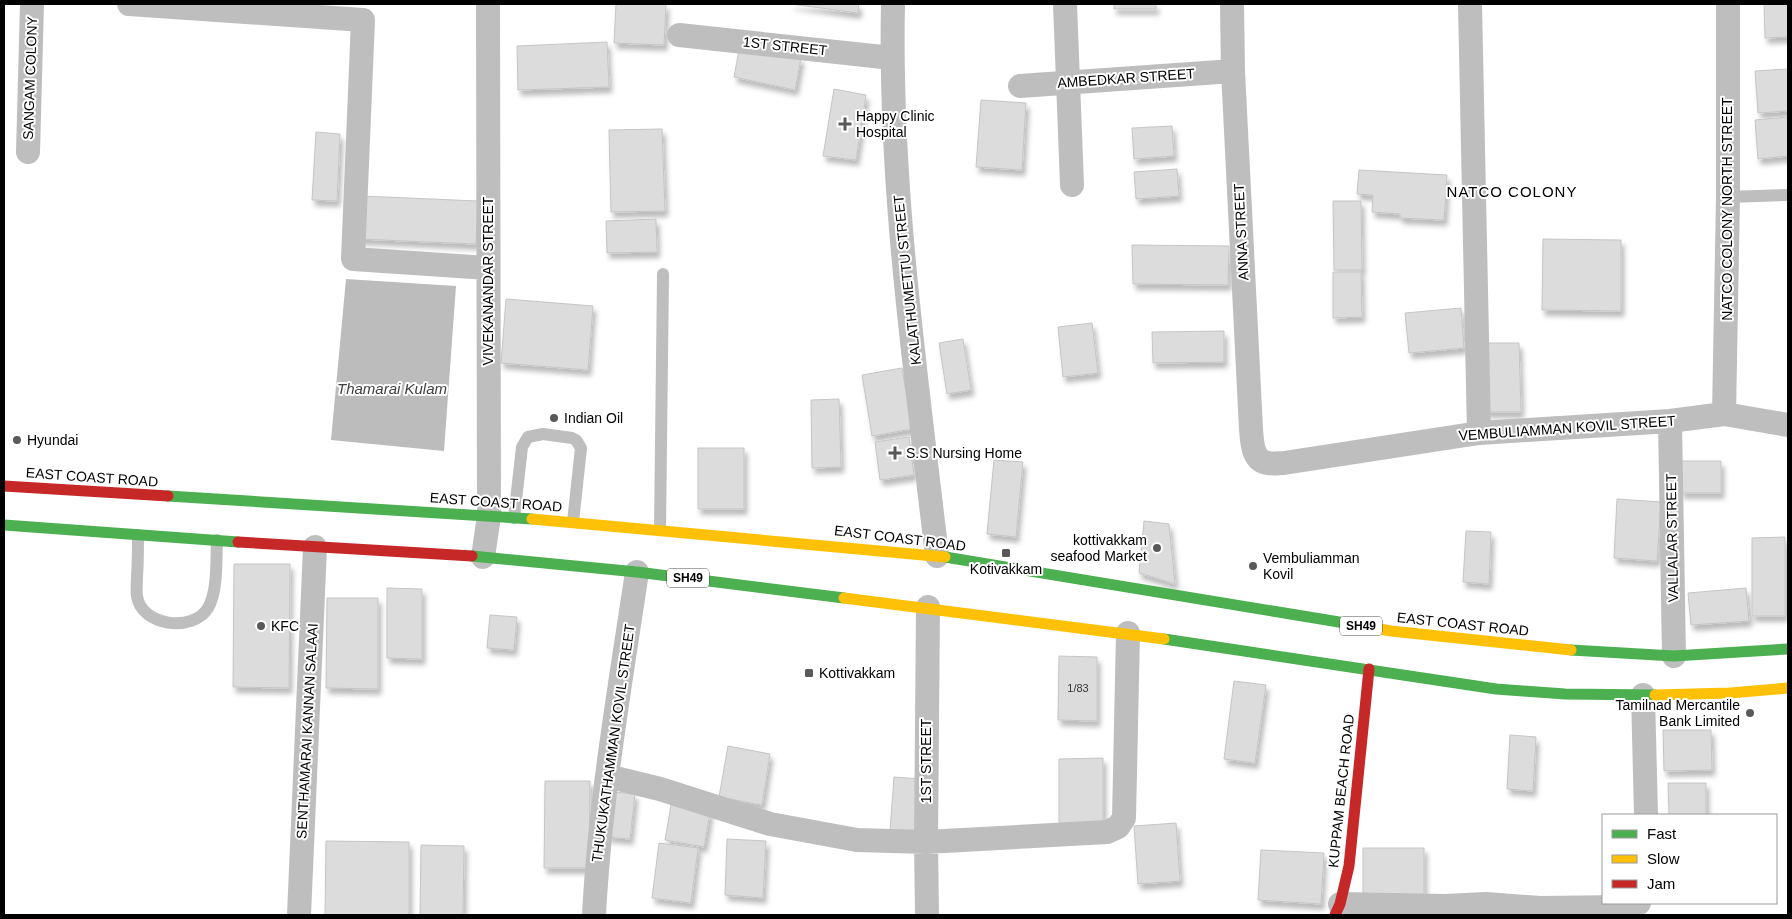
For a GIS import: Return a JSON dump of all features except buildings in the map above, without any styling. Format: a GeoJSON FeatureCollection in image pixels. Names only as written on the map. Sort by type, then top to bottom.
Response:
{"type":"FeatureCollection","features":[{"type":"Feature","properties":{"kind":"main road","name":"EAST COAST ROAD"},"geometry":{"type":"LineString","coordinates":[[4,486],[573,522],[937,556],[1391,631],[1560,649],[1674,656],[1788,649]]}},
{"type":"Feature","properties":{"kind":"main road","name":"SH49"},"geometry":{"type":"LineString","coordinates":[[4,525],[483,557],[637,572],[1128,633],[1496,689],[1565,694],[1643,696],[1730,693],[1788,688]]}},
{"type":"Feature","properties":{"kind":"main road","name":"KUPPAM BEACH ROAD"},"geometry":{"type":"LineString","coordinates":[[1337,910],[1349,866],[1369,669]]}},
{"type":"Feature","properties":{"kind":"street","name":"SANGAM COLONY"},"geometry":{"type":"LineString","coordinates":[[28,152],[32,4]]}},
{"type":"Feature","properties":{"kind":"street"},"geometry":{"type":"LineString","coordinates":[[129,4],[363,20],[353,259],[488,268]]}},
{"type":"Feature","properties":{"kind":"street","name":"VIVEKANANDAR STREET"},"geometry":{"type":"LineString","coordinates":[[483,557],[488,516],[488,4]]}},
{"type":"Feature","properties":{"kind":"street","name":"KALATHUMETTU STREET"},"geometry":{"type":"LineString","coordinates":[[893,4],[892,58],[900,234],[937,556]]}},
{"type":"Feature","properties":{"kind":"street"},"geometry":{"type":"LineString","coordinates":[[1065,4],[1072,185]]}},
{"type":"Feature","properties":{"kind":"street","name":"ANNA STREET"},"geometry":{"type":"LineString","coordinates":[[1232,4],[1233,71],[1253,447],[1258,459]]}},
{"type":"Feature","properties":{"kind":"street"},"geometry":{"type":"LineString","coordinates":[[1470,4],[1479,433]]}},
{"type":"Feature","properties":{"kind":"street","name":"NATCO COLONY NORTH STREET"},"geometry":{"type":"LineString","coordinates":[[1724,414],[1728,198],[1728,4]]}},
{"type":"Feature","properties":{"kind":"street","name":"1ST STREET"},"geometry":{"type":"LineString","coordinates":[[679,35],[892,58]]}},
{"type":"Feature","properties":{"kind":"street","name":"AMBEDKAR STREET"},"geometry":{"type":"LineString","coordinates":[[1020,86],[1233,71]]}},
{"type":"Feature","properties":{"kind":"street","name":"VEMBULIAMMAN KOVIL STREET"},"geometry":{"type":"LineString","coordinates":[[1258,459],[1267,464],[1284,463],[1479,433],[1670,421],[1724,414],[1788,425]]}},
{"type":"Feature","properties":{"kind":"street","name":"VALLALAR STREET"},"geometry":{"type":"LineString","coordinates":[[1670,421],[1674,656]]}},
{"type":"Feature","properties":{"kind":"street","name":"SENTHAMARAI KANNAN SALAAI"},"geometry":{"type":"LineString","coordinates":[[299,915],[315,547]]}},
{"type":"Feature","properties":{"kind":"street","name":"THUKUKATHAMMAN KOVIL STREET"},"geometry":{"type":"LineString","coordinates":[[594,915],[596,865],[607,776],[637,572]]}},
{"type":"Feature","properties":{"kind":"street","name":"1ST STREET"},"geometry":{"type":"LineString","coordinates":[[927,915],[928,607]]}},
{"type":"Feature","properties":{"kind":"street"},"geometry":{"type":"LineString","coordinates":[[607,776],[660,789],[770,824],[857,840],[926,842],[1107,832],[1118,827],[1124,818],[1128,633]]}},
{"type":"Feature","properties":{"kind":"street"},"geometry":{"type":"LineString","coordinates":[[1643,696],[1646,814]]}},
{"type":"Feature","properties":{"kind":"street"},"geometry":{"type":"LineString","coordinates":[[1337,910],[1486,904],[1549,908],[1622,907],[1637,904]]}},
{"type":"Feature","properties":{"kind":"lane"},"geometry":{"type":"LineString","coordinates":[[1728,198],[1788,195]]}},
{"type":"Feature","properties":{"kind":"lane"},"geometry":{"type":"LineString","coordinates":[[660,529],[663,274]]}},
{"type":"Feature","properties":{"kind":"lane"},"geometry":{"type":"LineString","coordinates":[[514,518],[522,447],[528,437],[543,434],[572,438],[576,440],[580,448],[573,522]]}},
{"type":"Feature","properties":{"kind":"lane"},"geometry":{"type":"LineString","coordinates":[[138,535],[137,596],[141,609],[150,616],[162,621],[179,623],[195,619],[207,610],[213,597],[217,540]]}},
{"type":"Feature","properties":{"kind":"water","name":"Thamarai Kulam"},"geometry":{"type":"Polygon","coordinates":[[[346,279],[456,286],[444,451],[331,440],[346,279]]]}},
{"type":"Feature","properties":{"kind":"traffic: fast"},"geometry":{"type":"LineString","coordinates":[[168,496],[532,519]]}},
{"type":"Feature","properties":{"kind":"traffic: fast"},"geometry":{"type":"LineString","coordinates":[[4,525],[238,542]]}},
{"type":"Feature","properties":{"kind":"traffic: fast"},"geometry":{"type":"LineString","coordinates":[[472,556],[637,572],[844,598]]}},
{"type":"Feature","properties":{"kind":"traffic: fast"},"geometry":{"type":"LineString","coordinates":[[945,557],[1345,623]]}},
{"type":"Feature","properties":{"kind":"traffic: fast"},"geometry":{"type":"LineString","coordinates":[[1164,639],[1496,689],[1565,694],[1655,695]]}},
{"type":"Feature","properties":{"kind":"traffic: fast"},"geometry":{"type":"LineString","coordinates":[[1571,650],[1674,656],[1788,649]]}},
{"type":"Feature","properties":{"kind":"traffic: slow"},"geometry":{"type":"LineString","coordinates":[[532,519],[945,557]]}},
{"type":"Feature","properties":{"kind":"traffic: slow"},"geometry":{"type":"LineString","coordinates":[[844,598],[1164,639]]}},
{"type":"Feature","properties":{"kind":"traffic: slow"},"geometry":{"type":"LineString","coordinates":[[1345,623],[1391,631],[1571,650]]}},
{"type":"Feature","properties":{"kind":"traffic: slow"},"geometry":{"type":"LineString","coordinates":[[1655,695],[1730,693],[1788,688]]}},
{"type":"Feature","properties":{"kind":"traffic: jam"},"geometry":{"type":"LineString","coordinates":[[4,486],[168,496]]}},
{"type":"Feature","properties":{"kind":"traffic: jam"},"geometry":{"type":"LineString","coordinates":[[238,542],[472,556]]}},
{"type":"Feature","properties":{"kind":"traffic: jam"},"geometry":{"type":"LineString","coordinates":[[1335,915],[1340,904],[1349,866],[1369,669]]}},
{"type":"Feature","properties":{"kind":"place","name":"Happy Clinic Hospital"},"geometry":{"type":"Point","coordinates":[845,124]}},
{"type":"Feature","properties":{"kind":"place","name":"Indian Oil"},"geometry":{"type":"Point","coordinates":[554,418]}},
{"type":"Feature","properties":{"kind":"place","name":"Hyundai"},"geometry":{"type":"Point","coordinates":[17,440]}},
{"type":"Feature","properties":{"kind":"place","name":"S.S Nursing Home"},"geometry":{"type":"Point","coordinates":[895,453]}},
{"type":"Feature","properties":{"kind":"place","name":"kottivakkam seafood Market"},"geometry":{"type":"Point","coordinates":[1157,548]}},
{"type":"Feature","properties":{"kind":"place","name":"Kotivakkam"},"geometry":{"type":"Point","coordinates":[1006,553]}},
{"type":"Feature","properties":{"kind":"place","name":"Vembuliamman Kovil"},"geometry":{"type":"Point","coordinates":[1253,566]}},
{"type":"Feature","properties":{"kind":"place","name":"KFC"},"geometry":{"type":"Point","coordinates":[261,626]}},
{"type":"Feature","properties":{"kind":"place","name":"Kottivakkam"},"geometry":{"type":"Point","coordinates":[809,673]}},
{"type":"Feature","properties":{"kind":"place","name":"Tamilnad Mercantile Bank Limited"},"geometry":{"type":"Point","coordinates":[1750,713]}},
{"type":"Feature","properties":{"kind":"district","name":"NATCO COLONY"},"geometry":{"type":"Point","coordinates":[1512,191]}}]}
